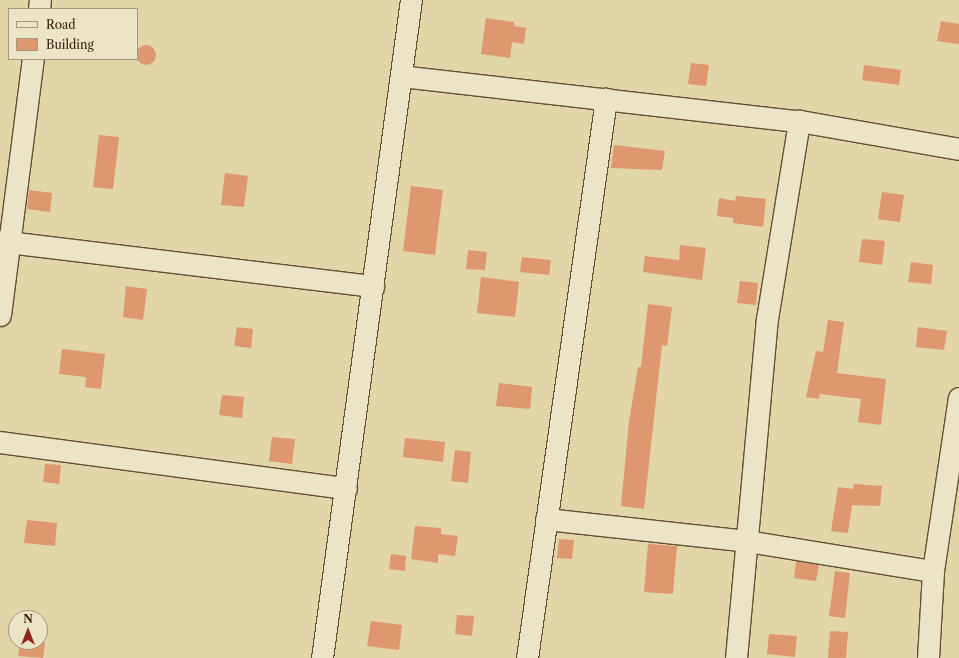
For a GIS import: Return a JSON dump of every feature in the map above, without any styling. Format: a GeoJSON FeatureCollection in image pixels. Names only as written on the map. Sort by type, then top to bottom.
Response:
{"type":"FeatureCollection","features":[{"type":"Feature","properties":{"kind":"street"},"geometry":{"type":"LineString","coordinates":[[322,658],[411,0]]}},
{"type":"Feature","properties":{"kind":"street"},"geometry":{"type":"LineString","coordinates":[[0,315],[6,242],[33,60]]}},
{"type":"Feature","properties":{"kind":"street"},"geometry":{"type":"LineString","coordinates":[[401,76],[799,121],[959,149]]}},
{"type":"Feature","properties":{"kind":"street"},"geometry":{"type":"LineString","coordinates":[[527,658],[606,99]]}},
{"type":"Feature","properties":{"kind":"street"},"geometry":{"type":"LineString","coordinates":[[736,658],[767,319],[799,121]]}},
{"type":"Feature","properties":{"kind":"street"},"geometry":{"type":"LineString","coordinates":[[6,242],[373,286]]}},
{"type":"Feature","properties":{"kind":"street"},"geometry":{"type":"LineString","coordinates":[[928,658],[933,571],[959,398]]}},
{"type":"Feature","properties":{"kind":"street"},"geometry":{"type":"LineString","coordinates":[[0,442],[346,488]]}},
{"type":"Feature","properties":{"kind":"street"},"geometry":{"type":"LineString","coordinates":[[546,519],[747,541],[933,571]]}},
{"type":"Feature","properties":{"kind":"building"},"geometry":{"type":"Polygon","coordinates":[[[486,18],[514,22],[514,26],[526,28],[524,44],[512,42],[510,58],[481,54],[486,18]]]}},
{"type":"Feature","properties":{"kind":"building"},"geometry":{"type":"Polygon","coordinates":[[[941,21],[959,24],[959,44],[937,41],[941,21]]]}},
{"type":"Feature","properties":{"kind":"building"},"geometry":{"type":"Polygon","coordinates":[[[142,46],[150,46],[155,51],[155,59],[150,64],[142,64],[138,60],[138,50],[142,46]]]}},
{"type":"Feature","properties":{"kind":"building"},"geometry":{"type":"Polygon","coordinates":[[[691,63],[709,65],[706,86],[688,84],[691,63]]]}},
{"type":"Feature","properties":{"kind":"building"},"geometry":{"type":"Polygon","coordinates":[[[864,65],[901,70],[899,85],[862,80],[864,65]]]}},
{"type":"Feature","properties":{"kind":"building"},"geometry":{"type":"Polygon","coordinates":[[[99,135],[119,137],[113,189],[93,187],[99,135]]]}},
{"type":"Feature","properties":{"kind":"building"},"geometry":{"type":"Polygon","coordinates":[[[614,145],[665,151],[662,170],[611,168],[614,145]]]}},
{"type":"Feature","properties":{"kind":"building"},"geometry":{"type":"Polygon","coordinates":[[[225,173],[248,176],[244,207],[221,205],[225,173]]]}},
{"type":"Feature","properties":{"kind":"building"},"geometry":{"type":"Polygon","coordinates":[[[411,186],[443,190],[435,255],[403,251],[411,186]]]}},
{"type":"Feature","properties":{"kind":"building"},"geometry":{"type":"Polygon","coordinates":[[[29,190],[52,193],[50,212],[27,209],[29,190]]]}},
{"type":"Feature","properties":{"kind":"building"},"geometry":{"type":"Polygon","coordinates":[[[882,192],[904,195],[900,222],[878,219],[882,192]]]}},
{"type":"Feature","properties":{"kind":"building"},"geometry":{"type":"Polygon","coordinates":[[[736,196],[766,199],[763,227],[733,223],[733,218],[717,216],[719,198],[735,201],[736,196]]]}},
{"type":"Feature","properties":{"kind":"building"},"geometry":{"type":"Polygon","coordinates":[[[862,239],[885,241],[882,265],[859,262],[862,239]]]}},
{"type":"Feature","properties":{"kind":"building"},"geometry":{"type":"Polygon","coordinates":[[[680,245],[706,248],[702,280],[643,272],[645,256],[679,260],[680,245]]]}},
{"type":"Feature","properties":{"kind":"building"},"geometry":{"type":"Polygon","coordinates":[[[468,250],[487,252],[485,270],[466,269],[468,250]]]}},
{"type":"Feature","properties":{"kind":"building"},"geometry":{"type":"Polygon","coordinates":[[[522,257],[551,260],[549,275],[520,272],[522,257]]]}},
{"type":"Feature","properties":{"kind":"building"},"geometry":{"type":"Polygon","coordinates":[[[911,262],[933,265],[931,284],[908,282],[911,262]]]}},
{"type":"Feature","properties":{"kind":"building"},"geometry":{"type":"Polygon","coordinates":[[[481,277],[519,282],[515,317],[477,313],[481,277]]]}},
{"type":"Feature","properties":{"kind":"building"},"geometry":{"type":"Polygon","coordinates":[[[740,281],[758,283],[756,305],[737,303],[740,281]]]}},
{"type":"Feature","properties":{"kind":"building"},"geometry":{"type":"Polygon","coordinates":[[[126,286],[147,289],[143,320],[123,317],[126,286]]]}},
{"type":"Feature","properties":{"kind":"building"},"geometry":{"type":"Polygon","coordinates":[[[648,304],[672,307],[667,346],[662,345],[644,509],[621,506],[629,421],[638,367],[641,367],[648,304]]]}},
{"type":"Feature","properties":{"kind":"building"},"geometry":{"type":"Polygon","coordinates":[[[828,320],[844,322],[837,373],[886,379],[881,425],[858,422],[861,399],[820,394],[819,399],[806,397],[816,351],[823,352],[828,320]]]}},
{"type":"Feature","properties":{"kind":"building"},"geometry":{"type":"Polygon","coordinates":[[[237,327],[253,329],[251,348],[234,346],[237,327]]]}},
{"type":"Feature","properties":{"kind":"building"},"geometry":{"type":"Polygon","coordinates":[[[918,327],[947,331],[944,350],[916,347],[918,327]]]}},
{"type":"Feature","properties":{"kind":"building"},"geometry":{"type":"Polygon","coordinates":[[[62,349],[105,354],[101,389],[85,387],[86,377],[59,374],[62,349]]]}},
{"type":"Feature","properties":{"kind":"building"},"geometry":{"type":"Polygon","coordinates":[[[499,383],[532,387],[530,409],[496,406],[499,383]]]}},
{"type":"Feature","properties":{"kind":"building"},"geometry":{"type":"Polygon","coordinates":[[[222,395],[244,397],[242,418],[219,415],[222,395]]]}},
{"type":"Feature","properties":{"kind":"building"},"geometry":{"type":"Polygon","coordinates":[[[272,437],[295,439],[292,464],[269,461],[272,437]]]}},
{"type":"Feature","properties":{"kind":"building"},"geometry":{"type":"Polygon","coordinates":[[[405,438],[445,442],[443,462],[403,457],[405,438]]]}},
{"type":"Feature","properties":{"kind":"building"},"geometry":{"type":"Polygon","coordinates":[[[455,450],[471,452],[468,483],[451,481],[455,450]]]}},
{"type":"Feature","properties":{"kind":"building"},"geometry":{"type":"Polygon","coordinates":[[[45,464],[61,465],[59,484],[43,482],[45,464]]]}},
{"type":"Feature","properties":{"kind":"building"},"geometry":{"type":"Polygon","coordinates":[[[854,484],[882,486],[880,506],[852,505],[848,533],[831,531],[838,487],[853,489],[854,484]]]}},
{"type":"Feature","properties":{"kind":"building"},"geometry":{"type":"Polygon","coordinates":[[[27,520],[57,523],[55,546],[24,543],[27,520]]]}},
{"type":"Feature","properties":{"kind":"building"},"geometry":{"type":"Polygon","coordinates":[[[415,526],[441,528],[441,534],[458,536],[455,556],[438,554],[438,563],[411,559],[415,526]]]}},
{"type":"Feature","properties":{"kind":"building"},"geometry":{"type":"Polygon","coordinates":[[[559,539],[574,540],[572,559],[557,558],[559,539]]]}},
{"type":"Feature","properties":{"kind":"building"},"geometry":{"type":"Polygon","coordinates":[[[648,544],[677,546],[673,594],[644,592],[648,544]]]}},
{"type":"Feature","properties":{"kind":"building"},"geometry":{"type":"Polygon","coordinates":[[[391,554],[406,556],[405,571],[389,569],[391,554]]]}},
{"type":"Feature","properties":{"kind":"building"},"geometry":{"type":"Polygon","coordinates":[[[796,561],[819,565],[816,581],[794,578],[796,561]]]}},
{"type":"Feature","properties":{"kind":"building"},"geometry":{"type":"Polygon","coordinates":[[[835,571],[850,573],[845,618],[829,616],[835,571]]]}},
{"type":"Feature","properties":{"kind":"building"},"geometry":{"type":"Polygon","coordinates":[[[457,615],[474,616],[472,636],[455,634],[457,615]]]}},
{"type":"Feature","properties":{"kind":"building"},"geometry":{"type":"Polygon","coordinates":[[[371,621],[402,625],[399,650],[367,646],[371,621]]]}},
{"type":"Feature","properties":{"kind":"building"},"geometry":{"type":"Polygon","coordinates":[[[830,631],[848,632],[846,658],[828,658],[830,631]]]}},
{"type":"Feature","properties":{"kind":"building"},"geometry":{"type":"Polygon","coordinates":[[[769,634],[797,636],[795,657],[767,654],[769,634]]]}},
{"type":"Feature","properties":{"kind":"building"},"geometry":{"type":"Polygon","coordinates":[[[19,650],[44,650],[43,658],[18,656],[19,650]]]}}]}
